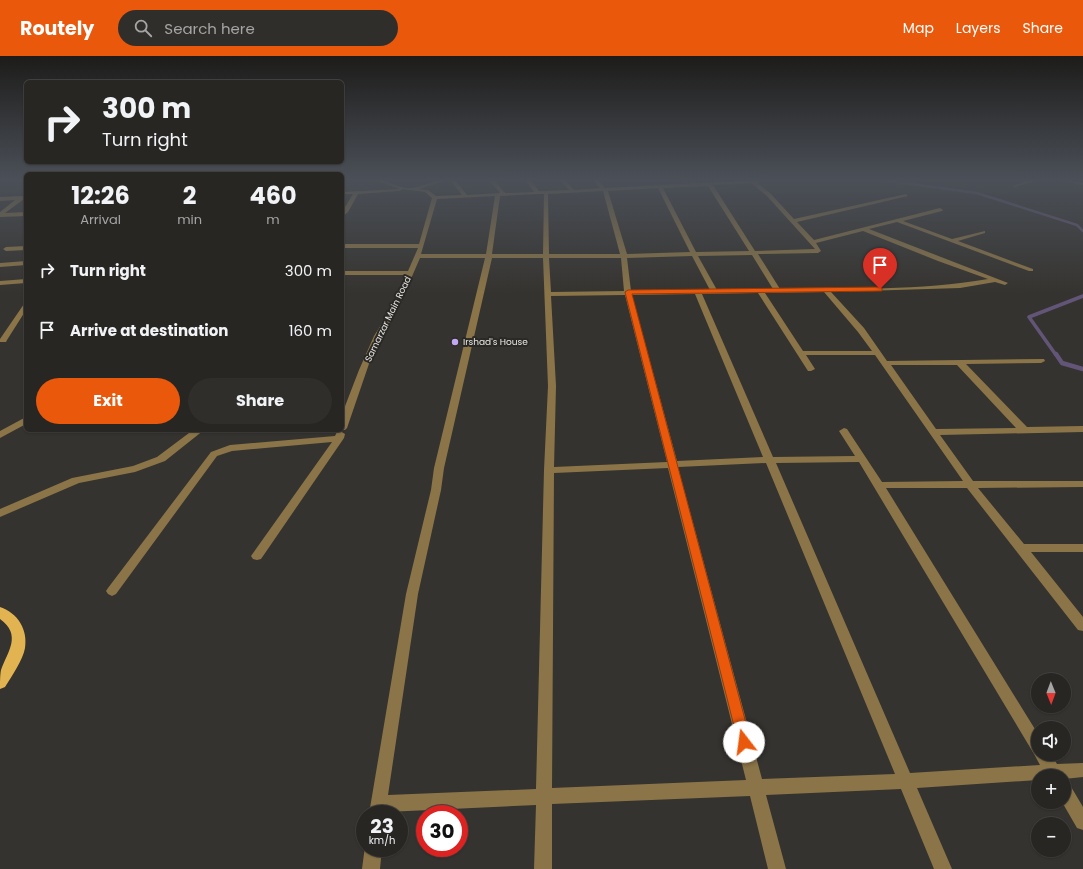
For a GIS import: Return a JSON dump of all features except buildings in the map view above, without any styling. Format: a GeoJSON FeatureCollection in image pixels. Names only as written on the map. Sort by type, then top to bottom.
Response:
{"type":"FeatureCollection","features":[{"type":"Feature","properties":{"kind":"main road"},"geometry":{"type":"LineString","coordinates":[[0,612],[14,622],[18,636],[18,649],[0,683]]}},
{"type":"Feature","properties":{"kind":"street","name":"Samarzar Main Road"},"geometry":{"type":"LineString","coordinates":[[344,423],[351,401],[378,338],[399,300],[417,256],[430,218]]}},
{"type":"Feature","properties":{"kind":"street"},"geometry":{"type":"LineString","coordinates":[[379,805],[412,594],[436,490],[439,468],[489,256],[496,218]]}},
{"type":"Feature","properties":{"kind":"street"},"geometry":{"type":"LineString","coordinates":[[543,869],[549,470],[552,386],[547,294],[546,218]]}},
{"type":"Feature","properties":{"kind":"street"},"geometry":{"type":"LineString","coordinates":[[613,218],[624,256],[628,292],[777,869]]}},
{"type":"Feature","properties":{"kind":"street"},"geometry":{"type":"LineString","coordinates":[[675,218],[715,292]]}},
{"type":"Feature","properties":{"kind":"street"},"geometry":{"type":"LineString","coordinates":[[731,218],[778,291]]}},
{"type":"Feature","properties":{"kind":"street"},"geometry":{"type":"LineString","coordinates":[[417,256],[624,256],[754,254],[818,251],[817,247],[789,218]]}},
{"type":"Feature","properties":{"kind":"street"},"geometry":{"type":"LineString","coordinates":[[792,221],[806,218]]}},
{"type":"Feature","properties":{"kind":"street"},"geometry":{"type":"LineString","coordinates":[[812,242],[905,218]]}},
{"type":"Feature","properties":{"kind":"street"},"geometry":{"type":"LineString","coordinates":[[896,220],[1031,270]]}},
{"type":"Feature","properties":{"kind":"street"},"geometry":{"type":"LineString","coordinates":[[863,229],[940,260],[1005,283]]}},
{"type":"Feature","properties":{"kind":"street"},"geometry":{"type":"LineString","coordinates":[[951,241],[983,232]]}},
{"type":"Feature","properties":{"kind":"street"},"geometry":{"type":"LineString","coordinates":[[344,246],[420,246]]}},
{"type":"Feature","properties":{"kind":"street"},"geometry":{"type":"LineString","coordinates":[[6,249],[24,248]]}},
{"type":"Feature","properties":{"kind":"street"},"geometry":{"type":"LineString","coordinates":[[0,265],[24,263]]}},
{"type":"Feature","properties":{"kind":"street"},"geometry":{"type":"LineString","coordinates":[[344,273],[410,273]]}},
{"type":"Feature","properties":{"kind":"street"},"geometry":{"type":"LineString","coordinates":[[547,294],[945,287],[995,280]]}},
{"type":"Feature","properties":{"kind":"street"},"geometry":{"type":"LineString","coordinates":[[0,283],[24,281]]}},
{"type":"Feature","properties":{"kind":"street"},"geometry":{"type":"LineString","coordinates":[[826,290],[861,330],[969,483],[1083,626]]}},
{"type":"Feature","properties":{"kind":"street"},"geometry":{"type":"LineString","coordinates":[[760,291],[811,369]]}},
{"type":"Feature","properties":{"kind":"street"},"geometry":{"type":"LineString","coordinates":[[698,292],[771,460],[943,869]]}},
{"type":"Feature","properties":{"kind":"street"},"geometry":{"type":"LineString","coordinates":[[3,340],[24,308]]}},
{"type":"Feature","properties":{"kind":"street"},"geometry":{"type":"LineString","coordinates":[[800,353],[878,353]]}},
{"type":"Feature","properties":{"kind":"street"},"geometry":{"type":"LineString","coordinates":[[885,363],[1041,361]]}},
{"type":"Feature","properties":{"kind":"street"},"geometry":{"type":"LineString","coordinates":[[960,363],[1024,430]]}},
{"type":"Feature","properties":{"kind":"street"},"geometry":{"type":"LineString","coordinates":[[0,435],[24,421]]}},
{"type":"Feature","properties":{"kind":"street"},"geometry":{"type":"LineString","coordinates":[[934,432],[1083,429]]}},
{"type":"Feature","properties":{"kind":"street"},"geometry":{"type":"LineString","coordinates":[[844,431],[1031,736]]}},
{"type":"Feature","properties":{"kind":"street"},"geometry":{"type":"LineString","coordinates":[[0,513],[76,480],[135,469],[161,459],[196,432]]}},
{"type":"Feature","properties":{"kind":"street"},"geometry":{"type":"LineString","coordinates":[[112,590],[214,454],[230,448],[341,432]]}},
{"type":"Feature","properties":{"kind":"street","name":"Samarzar Main Road"},"geometry":{"type":"LineString","coordinates":[[257,556],[341,432]]}},
{"type":"Feature","properties":{"kind":"street"},"geometry":{"type":"LineString","coordinates":[[549,470],[771,460],[862,459]]}},
{"type":"Feature","properties":{"kind":"street"},"geometry":{"type":"LineString","coordinates":[[878,485],[969,483],[1083,484]]}},
{"type":"Feature","properties":{"kind":"street"},"geometry":{"type":"LineString","coordinates":[[1020,548],[1083,548]]}},
{"type":"Feature","properties":{"kind":"street"},"geometry":{"type":"LineString","coordinates":[[1071,772],[1083,770]]}},
{"type":"Feature","properties":{"kind":"street"},"geometry":{"type":"LineString","coordinates":[[408,807],[544,797],[1031,775]]}},
{"type":"Feature","properties":{"kind":"street"},"geometry":{"type":"LineString","coordinates":[[1071,802],[1083,822]]}},
{"type":"Feature","properties":{"kind":"street"},"geometry":{"type":"LineString","coordinates":[[371,869],[372,857]]}},
{"type":"Feature","properties":{"kind":"waterway"},"geometry":{"type":"LineString","coordinates":[[1055,218],[1077,225],[1083,231]]}},
{"type":"Feature","properties":{"kind":"waterway"},"geometry":{"type":"LineString","coordinates":[[1056,355],[1029,317],[1083,296]]}},
{"type":"Feature","properties":{"kind":"waterway"},"geometry":{"type":"LineString","coordinates":[[1056,354],[1062,363],[1083,369]]}},
{"type":"Feature","properties":{"kind":"place","name":"Irshad's House"},"geometry":{"type":"Point","coordinates":[455,342]}},
{"type":"Feature","properties":{"kind":"route"},"geometry":{"type":"LineString","coordinates":[[744,742],[628,292],[880,289]]}}]}
